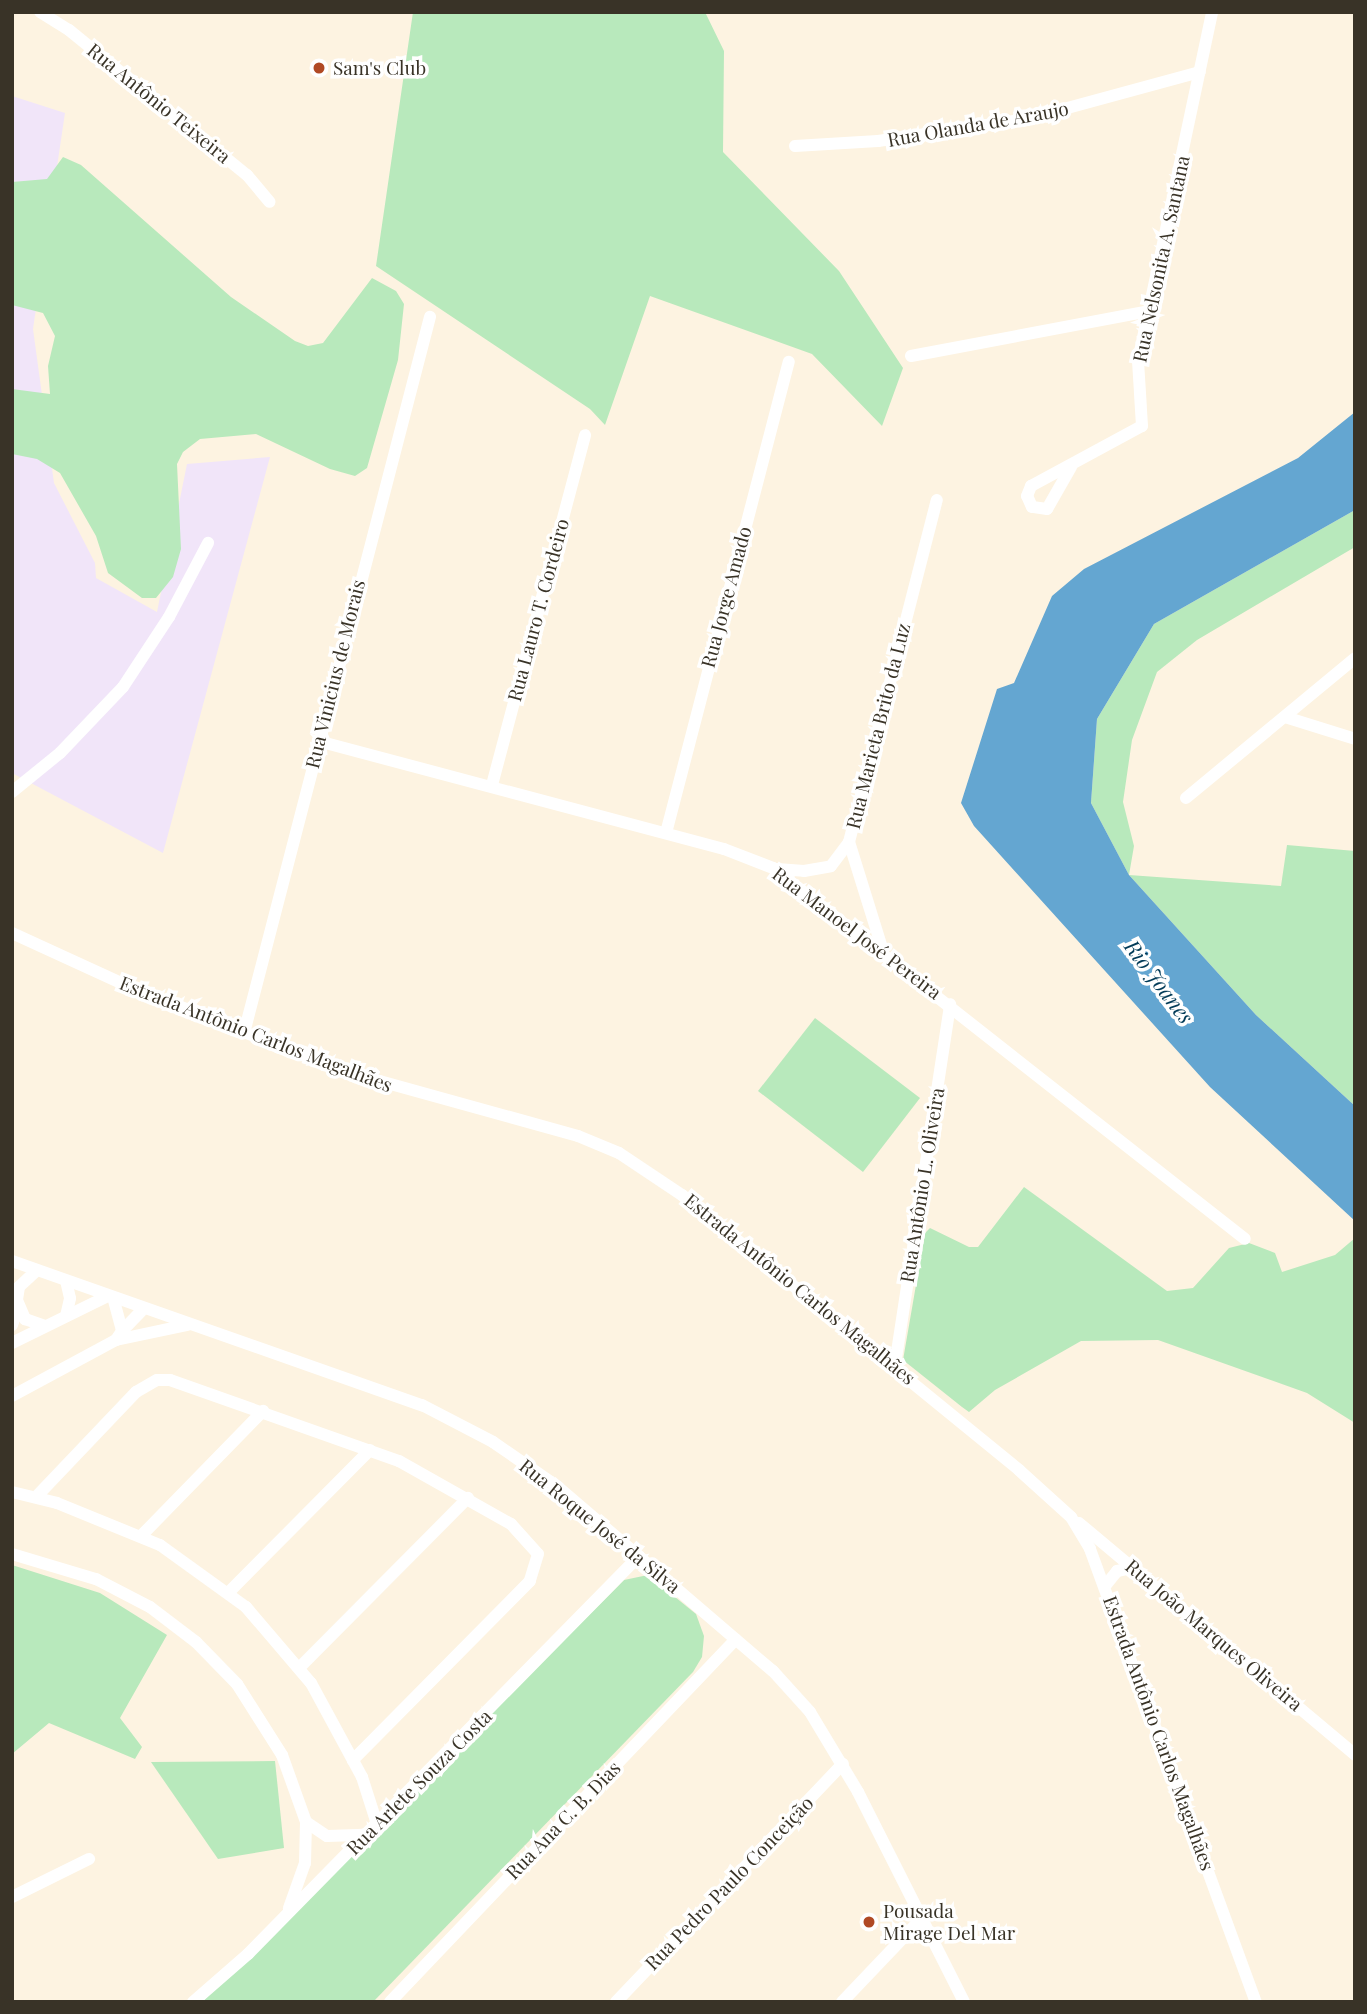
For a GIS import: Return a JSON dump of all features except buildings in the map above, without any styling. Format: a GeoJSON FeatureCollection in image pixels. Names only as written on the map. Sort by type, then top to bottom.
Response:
{"type":"FeatureCollection","features":[{"type":"Feature","properties":{"kind":"street","name":"Rua Antônio Teixeira"},"geometry":{"type":"LineString","coordinates":[[40,12],[69,30],[247,175],[270,202]]}},
{"type":"Feature","properties":{"kind":"street","name":"Rua Nelsonita A. Santana"},"geometry":{"type":"LineString","coordinates":[[1071,467],[1142,426],[1138,361],[1212,12]]}},
{"type":"Feature","properties":{"kind":"street","name":"Rua Olanda de Araujo"},"geometry":{"type":"LineString","coordinates":[[794,146],[878,141],[1027,120],[1200,72]]}},
{"type":"Feature","properties":{"kind":"street"},"geometry":{"type":"LineString","coordinates":[[911,356],[1149,311]]}},
{"type":"Feature","properties":{"kind":"street","name":"Rua Vinicius de Morais"},"geometry":{"type":"LineString","coordinates":[[244,1033],[430,317]]}},
{"type":"Feature","properties":{"kind":"street","name":"Rua Jorge Amado"},"geometry":{"type":"LineString","coordinates":[[666,833],[789,362]]}},
{"type":"Feature","properties":{"kind":"street","name":"Rua Lauro T. Cordeiro"},"geometry":{"type":"LineString","coordinates":[[492,785],[584,435]]}},
{"type":"Feature","properties":{"kind":"street","name":"Rua Marieta Brito da Luz"},"geometry":{"type":"LineString","coordinates":[[883,952],[849,842],[937,499]]}},
{"type":"Feature","properties":{"kind":"street"},"geometry":{"type":"LineString","coordinates":[[12,792],[60,753],[123,687],[169,617],[208,543]]}},
{"type":"Feature","properties":{"kind":"street"},"geometry":{"type":"LineString","coordinates":[[1186,798],[1355,658]]}},
{"type":"Feature","properties":{"kind":"street"},"geometry":{"type":"LineString","coordinates":[[1285,717],[1355,739]]}},
{"type":"Feature","properties":{"kind":"street","name":"Rua Manoel José Pereira"},"geometry":{"type":"LineString","coordinates":[[318,741],[666,833],[741,854],[773,868],[950,1004],[1245,1239]]}},
{"type":"Feature","properties":{"kind":"street"},"geometry":{"type":"LineString","coordinates":[[773,868],[823,869],[838,862],[849,842]]}},
{"type":"Feature","properties":{"kind":"street","name":"Estrada Antônio Carlos Magalhães"},"geometry":{"type":"LineString","coordinates":[[12,933],[244,1033],[373,1081],[578,1136],[619,1153],[682,1195],[939,1402],[1071,1517],[1105,1586],[1256,2002]]}},
{"type":"Feature","properties":{"kind":"street","name":"Rua Antônio L. Oliveira"},"geometry":{"type":"LineString","coordinates":[[898,1368],[950,1004]]}},
{"type":"Feature","properties":{"kind":"street","name":"Rua Roque José da Silva"},"geometry":{"type":"LineString","coordinates":[[12,1261],[387,1391],[459,1423],[526,1464],[639,1556],[792,1691],[843,1764],[964,2002]]}},
{"type":"Feature","properties":{"kind":"street"},"geometry":{"type":"LineString","coordinates":[[12,1325],[18,1308],[15,1289],[36,1271]]}},
{"type":"Feature","properties":{"kind":"street"},"geometry":{"type":"LineString","coordinates":[[65,1316],[70,1298],[66,1281]]}},
{"type":"Feature","properties":{"kind":"street"},"geometry":{"type":"LineString","coordinates":[[12,1343],[65,1316],[111,1297],[119,1336]]}},
{"type":"Feature","properties":{"kind":"street"},"geometry":{"type":"LineString","coordinates":[[18,1308],[31,1323],[45,1326]]}},
{"type":"Feature","properties":{"kind":"street"},"geometry":{"type":"LineString","coordinates":[[139,1332],[149,1309]]}},
{"type":"Feature","properties":{"kind":"street"},"geometry":{"type":"LineString","coordinates":[[12,1396],[119,1336],[149,1309]]}},
{"type":"Feature","properties":{"kind":"street"},"geometry":{"type":"LineString","coordinates":[[119,1336],[195,1324]]}},
{"type":"Feature","properties":{"kind":"street"},"geometry":{"type":"LineString","coordinates":[[36,1497],[136,1392],[157,1380],[186,1382],[370,1450],[468,1498],[511,1524],[532,1544],[538,1554],[536,1573],[354,1760]]}},
{"type":"Feature","properties":{"kind":"street"},"geometry":{"type":"LineString","coordinates":[[141,1536],[263,1411]]}},
{"type":"Feature","properties":{"kind":"street"},"geometry":{"type":"LineString","coordinates":[[229,1592],[370,1450]]}},
{"type":"Feature","properties":{"kind":"street"},"geometry":{"type":"LineString","coordinates":[[12,1492],[36,1497],[141,1536],[188,1562],[229,1592],[301,1666],[354,1760],[377,1824]]}},
{"type":"Feature","properties":{"kind":"street"},"geometry":{"type":"LineString","coordinates":[[301,1666],[468,1498]]}},
{"type":"Feature","properties":{"kind":"street","name":"Rua João Marques Oliveira"},"geometry":{"type":"LineString","coordinates":[[1071,1517],[1355,1755]]}},
{"type":"Feature","properties":{"kind":"street"},"geometry":{"type":"LineString","coordinates":[[12,1554],[96,1578],[150,1607],[196,1642],[237,1684],[268,1729],[293,1779],[306,1822],[304,1863],[285,1917]]}},
{"type":"Feature","properties":{"kind":"street","name":"Rua Arlete Souza Costa"},"geometry":{"type":"LineString","coordinates":[[193,2002],[285,1917],[639,1556]]}},
{"type":"Feature","properties":{"kind":"street"},"geometry":{"type":"LineString","coordinates":[[1105,1586],[1117,1571],[1133,1568]]}},
{"type":"Feature","properties":{"kind":"street","name":"Rua Ana C. B. Dias"},"geometry":{"type":"LineString","coordinates":[[390,2002],[736,1639]]}},
{"type":"Feature","properties":{"kind":"street","name":"Rua Pedro Paulo Conceição"},"geometry":{"type":"LineString","coordinates":[[615,2002],[843,1764]]}},
{"type":"Feature","properties":{"kind":"street"},"geometry":{"type":"LineString","coordinates":[[306,1822],[327,1836],[365,1835]]}},
{"type":"Feature","properties":{"kind":"street"},"geometry":{"type":"LineString","coordinates":[[12,1897],[89,1859]]}},
{"type":"Feature","properties":{"kind":"street"},"geometry":{"type":"LineString","coordinates":[[842,2002],[922,1918]]}},
{"type":"Feature","properties":{"kind":"shaded area"},"geometry":{"type":"Polygon","coordinates":[[[12,96],[65,113],[33,329],[54,483],[95,563],[96,578],[157,612],[187,464],[270,457],[163,853],[12,773],[12,96]]]}},
{"type":"Feature","properties":{"kind":"green space"},"geometry":{"type":"Polygon","coordinates":[[[413,12],[705,12],[724,51],[723,152],[839,271],[903,368],[882,426],[812,354],[650,296],[605,425],[590,409],[376,266],[413,12]]]}},
{"type":"Feature","properties":{"kind":"green space"},"geometry":{"type":"Polygon","coordinates":[[[63,157],[81,165],[231,297],[295,341],[308,346],[323,343],[372,278],[396,291],[404,304],[398,360],[367,468],[355,476],[330,469],[256,434],[200,439],[183,452],[177,464],[181,549],[173,577],[156,598],[142,598],[108,573],[96,536],[60,473],[37,459],[12,454],[12,389],[50,394],[48,366],[55,336],[43,313],[12,305],[12,182],[47,179],[63,157]]]}},
{"type":"Feature","properties":{"kind":"green space"},"geometry":{"type":"Polygon","coordinates":[[[1355,510],[1355,547],[1197,640],[1157,672],[1132,740],[1123,802],[1134,846],[1129,875],[1091,803],[1097,719],[1154,624],[1355,510]]]}},
{"type":"Feature","properties":{"kind":"green space"},"geometry":{"type":"Polygon","coordinates":[[[1287,845],[1355,851],[1355,1106],[1256,1015],[1129,875],[1281,886],[1287,845]]]}},
{"type":"Feature","properties":{"kind":"green space"},"geometry":{"type":"Polygon","coordinates":[[[815,1018],[920,1098],[863,1172],[758,1091],[815,1018]]]}},
{"type":"Feature","properties":{"kind":"green space"},"geometry":{"type":"Polygon","coordinates":[[[1024,1187],[1167,1291],[1193,1288],[1229,1248],[1249,1243],[1275,1253],[1282,1272],[1335,1255],[1355,1238],[1355,1423],[1307,1393],[1158,1340],[1081,1341],[995,1390],[969,1412],[903,1360],[925,1233],[930,1228],[969,1247],[978,1247],[1024,1187]]]}},
{"type":"Feature","properties":{"kind":"green space"},"geometry":{"type":"Polygon","coordinates":[[[12,1565],[100,1593],[167,1635],[120,1718],[142,1747],[135,1759],[49,1723],[12,1754],[12,1565]]]}},
{"type":"Feature","properties":{"kind":"green space"},"geometry":{"type":"Polygon","coordinates":[[[648,1575],[696,1614],[704,1636],[702,1657],[693,1672],[373,2002],[202,2002],[624,1580],[648,1575]]]}},
{"type":"Feature","properties":{"kind":"green space"},"geometry":{"type":"Polygon","coordinates":[[[275,1761],[284,1848],[218,1859],[151,1762],[275,1761]]]}},
{"type":"Feature","properties":{"kind":"water","name":"Rio Joanes"},"geometry":{"type":"Polygon","coordinates":[[[1355,412],[1355,510],[1154,624],[1097,719],[1091,803],[1129,875],[1256,1015],[1355,1106],[1355,1221],[1210,1087],[974,826],[961,803],[997,689],[1014,683],[1052,596],[1084,569],[1298,458],[1355,412]]]}},
{"type":"Feature","properties":{"kind":"place","name":"Sam's Club"},"geometry":{"type":"Point","coordinates":[319,68]}},
{"type":"Feature","properties":{"kind":"place","name":"Pousada Mirage Del Mar"},"geometry":{"type":"Point","coordinates":[869,1922]}}]}
